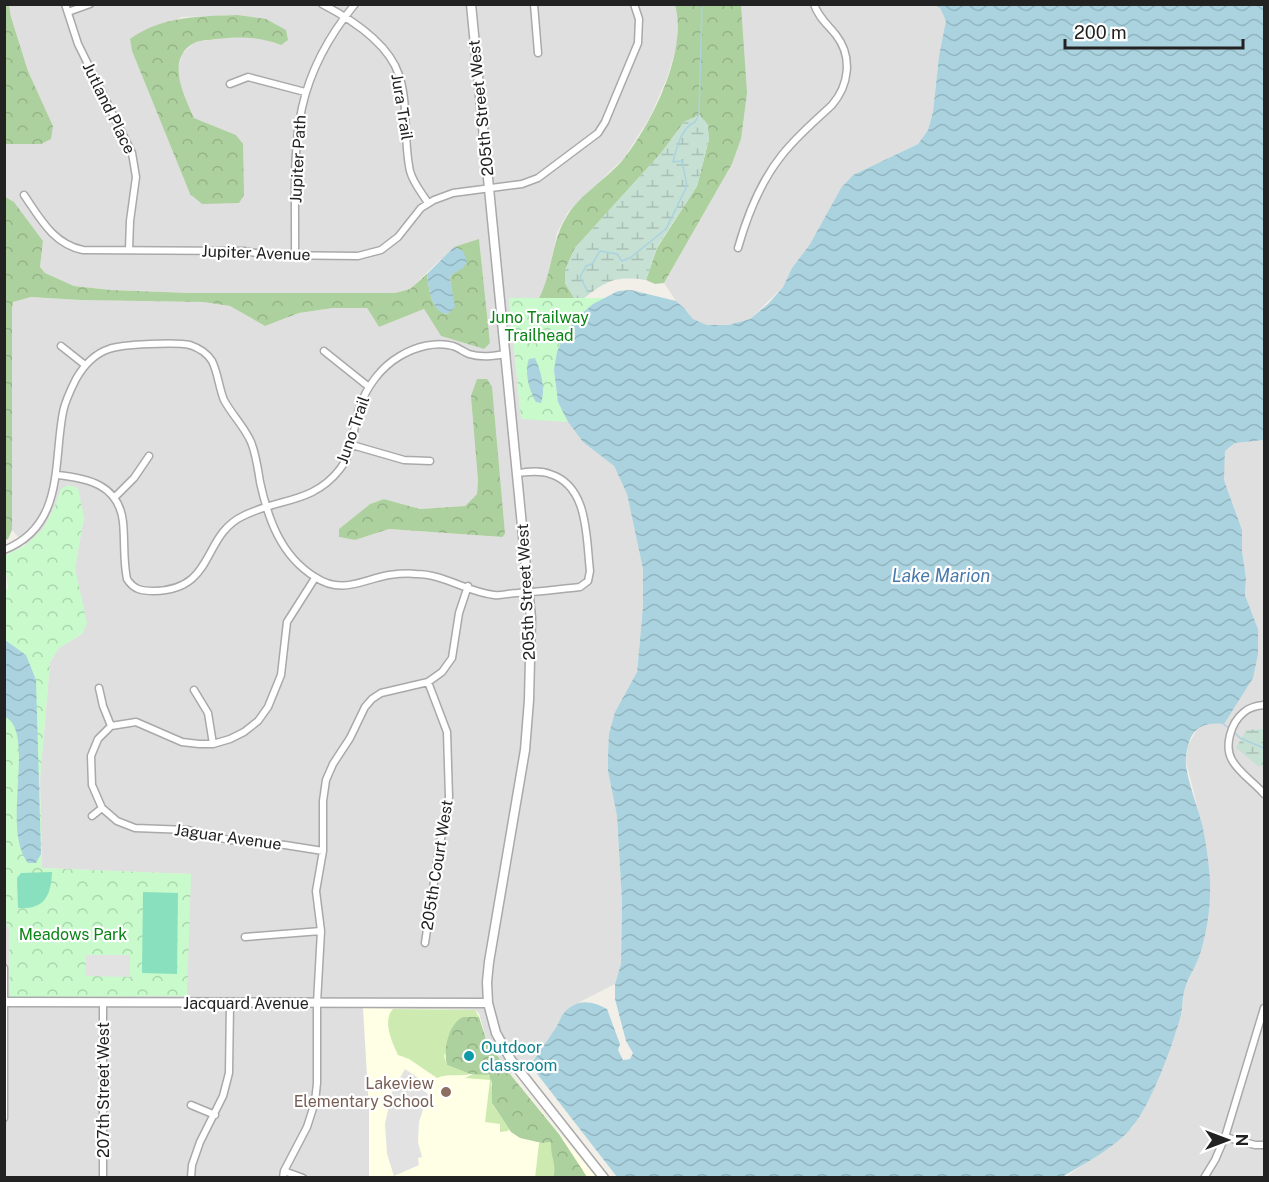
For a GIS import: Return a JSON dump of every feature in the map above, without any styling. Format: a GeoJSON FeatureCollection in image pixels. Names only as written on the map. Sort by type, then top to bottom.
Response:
{"type":"FeatureCollection","features":[{"type":"Feature","properties":{"kind":"street"},"geometry":{"type":"LineString","coordinates":[[66,8],[90,4]]}},
{"type":"Feature","properties":{"kind":"street","name":"Jura Trail"},"geometry":{"type":"LineString","coordinates":[[322,4],[380,45],[396,68],[402,90],[410,171],[428,203]]}},
{"type":"Feature","properties":{"kind":"street","name":"Jupiter Path"},"geometry":{"type":"LineString","coordinates":[[295,255],[297,130],[305,92],[322,52],[355,4]]}},
{"type":"Feature","properties":{"kind":"street","name":"205th Street West"},"geometry":{"type":"LineString","coordinates":[[471,4],[530,592],[530,664],[525,750],[489,962],[488,1003],[496,1034],[511,1060],[604,1178]]}},
{"type":"Feature","properties":{"kind":"street"},"geometry":{"type":"LineString","coordinates":[[534,4],[538,53]]}},
{"type":"Feature","properties":{"kind":"street","name":"Jupiter Avenue"},"geometry":{"type":"LineString","coordinates":[[24,195],[51,234],[65,244],[83,250],[244,250],[268,255],[358,256],[381,250],[398,237],[415,214],[428,203],[453,193],[522,184],[538,178],[598,133],[605,122],[638,44],[639,18],[634,4]]}},
{"type":"Feature","properties":{"kind":"street"},"geometry":{"type":"LineString","coordinates":[[738,248],[746,220],[774,165],[838,98],[846,81],[846,60],[841,42],[820,16],[814,4]]}},
{"type":"Feature","properties":{"kind":"street","name":"Jutland Place"},"geometry":{"type":"LineString","coordinates":[[66,8],[78,44],[132,153],[136,177],[129,250]]}},
{"type":"Feature","properties":{"kind":"street"},"geometry":{"type":"LineString","coordinates":[[230,84],[248,77],[305,92]]}},
{"type":"Feature","properties":{"kind":"street"},"geometry":{"type":"LineString","coordinates":[[4,550],[24,539],[42,519],[53,494],[63,411],[72,388],[85,365],[97,354],[117,347],[184,344],[202,351],[212,362],[223,398],[250,441],[273,529],[284,548],[299,565],[315,578],[330,585],[346,587],[388,575],[417,573],[440,577],[495,595],[580,587],[588,581],[590,571],[582,509],[573,490],[563,480],[550,474],[537,471],[518,473]]}},
{"type":"Feature","properties":{"kind":"street","name":"Juno Trail"},"geometry":{"type":"LineString","coordinates":[[114,498],[123,519],[127,579],[135,588],[146,591],[170,589],[187,582],[204,567],[224,530],[242,516],[303,498],[323,487],[341,468],[352,445],[359,409],[369,387],[389,364],[400,356],[423,346],[442,344],[480,356],[506,354]]}},
{"type":"Feature","properties":{"kind":"street"},"geometry":{"type":"LineString","coordinates":[[61,346],[85,365]]}},
{"type":"Feature","properties":{"kind":"street"},"geometry":{"type":"LineString","coordinates":[[324,351],[369,387]]}},
{"type":"Feature","properties":{"kind":"street"},"geometry":{"type":"LineString","coordinates":[[352,445],[404,460],[430,461]]}},
{"type":"Feature","properties":{"kind":"street"},"geometry":{"type":"LineString","coordinates":[[57,475],[92,480],[114,498],[134,478],[149,456]]}},
{"type":"Feature","properties":{"kind":"street"},"geometry":{"type":"LineString","coordinates":[[92,816],[102,808],[92,785],[91,756],[98,739],[111,726],[136,722],[182,742],[213,744],[244,732],[258,721],[268,708],[281,675],[287,622],[315,578]]}},
{"type":"Feature","properties":{"kind":"street"},"geometry":{"type":"LineString","coordinates":[[303,1178],[283,1174],[307,1127],[315,1102],[321,931],[316,891],[322,851],[323,801],[326,780],[365,707],[372,699],[381,693],[428,682],[442,672],[452,658],[459,613],[468,586]]}},
{"type":"Feature","properties":{"kind":"street","name":"205th Court West"},"geometry":{"type":"LineString","coordinates":[[425,943],[449,797],[447,732],[428,682]]}},
{"type":"Feature","properties":{"kind":"street"},"geometry":{"type":"LineString","coordinates":[[99,688],[111,726]]}},
{"type":"Feature","properties":{"kind":"street"},"geometry":{"type":"LineString","coordinates":[[194,690],[208,713],[213,744]]}},
{"type":"Feature","properties":{"kind":"street"},"geometry":{"type":"LineString","coordinates":[[1264,705],[1252,707],[1242,713],[1228,742],[1232,760],[1264,794]]}},
{"type":"Feature","properties":{"kind":"street","name":"Jaguar Avenue"},"geometry":{"type":"LineString","coordinates":[[102,808],[117,821],[135,828],[188,830],[229,840],[322,851]]}},
{"type":"Feature","properties":{"kind":"street"},"geometry":{"type":"LineString","coordinates":[[245,937],[321,931]]}},
{"type":"Feature","properties":{"kind":"street"},"geometry":{"type":"LineString","coordinates":[[4,968],[4,1118]]}},
{"type":"Feature","properties":{"kind":"street","name":"Jacquard Avenue"},"geometry":{"type":"LineString","coordinates":[[5,1002],[488,1003]]}},
{"type":"Feature","properties":{"kind":"street","name":"207th Street West"},"geometry":{"type":"LineString","coordinates":[[103,1003],[103,1178]]}},
{"type":"Feature","properties":{"kind":"street"},"geometry":{"type":"LineString","coordinates":[[191,1178],[192,1165],[200,1142],[224,1096],[229,1074],[230,1003]]}},
{"type":"Feature","properties":{"kind":"street"},"geometry":{"type":"LineString","coordinates":[[1204,1178],[1215,1160],[1224,1137],[1262,1025],[1264,1008]]}},
{"type":"Feature","properties":{"kind":"street"},"geometry":{"type":"LineString","coordinates":[[191,1105],[215,1115]]}},
{"type":"Feature","properties":{"kind":"street"},"geometry":{"type":"LineString","coordinates":[[1224,1137],[1264,1145]]}},
{"type":"Feature","properties":{"kind":"shaded area"},"geometry":{"type":"Polygon","coordinates":[[[935,4],[940,8],[946,21],[939,56],[933,112],[928,130],[918,144],[853,175],[841,188],[810,244],[792,268],[783,287],[750,319],[728,325],[706,325],[693,319],[676,301],[664,283],[732,164],[741,139],[741,5],[935,4]]]}},
{"type":"Feature","properties":{"kind":"shaded area"},"geometry":{"type":"Polygon","coordinates":[[[9,5],[675,5],[678,16],[677,45],[667,78],[650,117],[624,158],[568,212],[557,233],[546,284],[539,298],[509,298],[521,418],[568,422],[583,442],[614,466],[627,494],[643,569],[643,606],[637,672],[615,712],[608,754],[608,771],[617,816],[622,902],[621,964],[615,984],[572,1006],[563,1014],[531,1066],[510,1074],[486,1039],[479,1014],[369,1109],[369,1177],[5,1177],[4,916],[9,930],[10,997],[191,874],[42,868],[40,780],[50,662],[59,648],[82,634],[75,568],[84,517],[61,490],[43,529],[26,545],[12,530],[12,309],[13,302],[31,297],[203,302],[230,306],[265,326],[299,313],[333,308],[367,308],[379,327],[424,309],[441,336],[484,349],[490,343],[479,240],[440,260],[410,289],[395,293],[188,293],[111,290],[74,286],[45,273],[40,267],[43,241],[14,202],[5,196],[5,144],[53,126],[28,71],[9,5]],[[238,15],[182,17],[130,39],[132,51],[190,194],[236,135],[194,118],[181,92],[178,69],[182,54],[195,42],[240,36],[261,38],[281,45],[266,19],[238,15]],[[478,480],[477,494],[465,506],[420,509],[384,499],[370,504],[339,529],[339,537],[355,540],[389,529],[501,537],[505,534],[478,480]]]}},
{"type":"Feature","properties":{"kind":"shaded area"},"geometry":{"type":"Polygon","coordinates":[[[1264,440],[1264,1177],[1065,1178],[1133,1127],[1150,1097],[1165,1061],[1182,1012],[1184,991],[1200,954],[1210,884],[1202,826],[1186,761],[1188,745],[1198,728],[1208,722],[1258,629],[1245,595],[1242,530],[1224,480],[1224,466],[1225,451],[1235,443],[1264,440]]]}},
{"type":"Feature","properties":{"kind":"shaded area"},"geometry":{"type":"Polygon","coordinates":[[[86,955],[130,955],[130,977],[85,976],[86,955]]]}},
{"type":"Feature","properties":{"kind":"shaded area","name":"Lakeview Elementary School"},"geometry":{"type":"Polygon","coordinates":[[[363,1008],[475,1010],[479,1014],[486,1039],[510,1074],[596,1177],[369,1177],[369,1109],[363,1008]]]}},
{"type":"Feature","properties":{"kind":"shaded area"},"geometry":{"type":"Polygon","coordinates":[[[405,1069],[427,1084],[424,1091],[428,1094],[419,1122],[418,1142],[422,1157],[418,1158],[419,1165],[394,1176],[387,1154],[385,1124],[392,1092],[405,1069]]]}},
{"type":"Feature","properties":{"kind":"green space"},"geometry":{"type":"Polygon","coordinates":[[[4,5],[9,5],[28,71],[53,126],[51,139],[41,144],[5,144],[4,5]]]}},
{"type":"Feature","properties":{"kind":"green space"},"geometry":{"type":"Polygon","coordinates":[[[675,5],[741,5],[747,93],[741,139],[732,164],[664,283],[655,284],[646,280],[657,248],[697,186],[709,139],[700,115],[684,122],[662,152],[575,248],[565,270],[565,283],[575,299],[539,298],[544,288],[558,236],[567,216],[579,200],[625,157],[657,105],[677,43],[678,23],[675,5]]]}},
{"type":"Feature","properties":{"kind":"green space"},"geometry":{"type":"Polygon","coordinates":[[[238,15],[266,19],[286,30],[288,40],[281,45],[250,38],[202,41],[194,43],[185,50],[180,58],[179,78],[194,118],[236,135],[243,144],[244,195],[239,203],[202,204],[190,194],[132,51],[130,39],[142,31],[168,22],[196,17],[238,15]]]}},
{"type":"Feature","properties":{"kind":"green space"},"geometry":{"type":"Polygon","coordinates":[[[699,115],[708,124],[709,139],[697,186],[657,247],[646,280],[619,279],[605,284],[582,300],[575,299],[565,283],[565,270],[575,248],[662,152],[684,122],[699,115]]]}},
{"type":"Feature","properties":{"kind":"green space"},"geometry":{"type":"Polygon","coordinates":[[[4,196],[14,202],[43,241],[40,267],[45,273],[74,286],[111,290],[188,293],[395,293],[410,289],[427,274],[434,304],[442,312],[448,314],[453,299],[450,279],[451,275],[459,269],[463,251],[454,247],[479,239],[490,343],[484,349],[441,336],[424,309],[379,327],[367,308],[333,308],[299,313],[265,326],[230,306],[203,302],[31,297],[13,302],[12,530],[8,539],[5,540],[4,196]]]}},
{"type":"Feature","properties":{"kind":"green space","name":"Juno Trailway Trailhead"},"geometry":{"type":"Polygon","coordinates":[[[509,298],[605,298],[593,304],[554,370],[558,402],[568,422],[521,419],[509,298]]]}},
{"type":"Feature","properties":{"kind":"green space"},"geometry":{"type":"Polygon","coordinates":[[[477,379],[487,379],[492,387],[505,534],[502,537],[389,529],[355,540],[339,537],[339,529],[370,504],[384,499],[420,509],[465,506],[477,494],[478,480],[471,396],[477,379]]]}},
{"type":"Feature","properties":{"kind":"green space","name":"Meadows Park"},"geometry":{"type":"Polygon","coordinates":[[[68,485],[78,488],[84,517],[75,568],[87,623],[82,634],[59,648],[50,662],[40,780],[42,868],[191,874],[187,996],[10,997],[9,930],[4,916],[4,591],[8,588],[4,556],[26,545],[43,529],[61,489],[68,485]]]}},
{"type":"Feature","properties":{"kind":"green space"},"geometry":{"type":"Polygon","coordinates":[[[1264,729],[1264,766],[1258,766],[1236,748],[1246,730],[1264,729]]]}},
{"type":"Feature","properties":{"kind":"green space"},"geometry":{"type":"Polygon","coordinates":[[[52,872],[50,888],[45,899],[35,906],[18,908],[17,878],[21,873],[52,872]]]}},
{"type":"Feature","properties":{"kind":"green space"},"geometry":{"type":"Polygon","coordinates":[[[143,892],[178,893],[177,974],[142,973],[143,892]]]}},
{"type":"Feature","properties":{"kind":"green space"},"geometry":{"type":"Polygon","coordinates":[[[393,1009],[475,1010],[479,1017],[463,1017],[444,1056],[447,1065],[470,1074],[437,1078],[409,1059],[398,1055],[388,1025],[393,1009]]]}},
{"type":"Feature","properties":{"kind":"green space"},"geometry":{"type":"Polygon","coordinates":[[[463,1017],[479,1017],[486,1039],[510,1074],[559,1134],[587,1177],[553,1177],[551,1142],[542,1143],[520,1138],[511,1132],[492,1103],[492,1083],[489,1075],[470,1074],[447,1065],[446,1053],[450,1032],[458,1020],[463,1017]]]}},
{"type":"Feature","properties":{"kind":"green space"},"geometry":{"type":"Polygon","coordinates":[[[473,1074],[485,1074],[491,1077],[493,1105],[509,1129],[508,1131],[500,1132],[500,1124],[485,1122],[490,1080],[465,1078],[473,1074]]]}},
{"type":"Feature","properties":{"kind":"green space"},"geometry":{"type":"Polygon","coordinates":[[[551,1142],[553,1177],[535,1178],[539,1143],[551,1142]]]}},
{"type":"Feature","properties":{"kind":"water","name":"Lake Marion"},"geometry":{"type":"Polygon","coordinates":[[[935,5],[1264,5],[1264,440],[1235,443],[1225,451],[1224,480],[1242,530],[1245,595],[1258,629],[1258,654],[1253,678],[1224,724],[1208,724],[1196,730],[1187,748],[1187,772],[1202,824],[1210,875],[1207,928],[1198,959],[1185,987],[1181,1015],[1173,1041],[1154,1090],[1139,1118],[1125,1134],[1099,1155],[1062,1177],[617,1177],[531,1066],[563,1015],[574,1005],[585,1002],[607,1009],[620,1044],[618,1050],[623,1060],[630,1059],[633,1053],[626,1041],[615,999],[615,984],[621,964],[622,902],[617,816],[608,771],[608,754],[609,734],[615,712],[637,672],[643,606],[643,569],[627,494],[614,466],[583,442],[568,422],[558,402],[554,370],[557,352],[564,335],[578,317],[593,304],[618,291],[631,290],[676,301],[693,319],[707,325],[728,325],[750,319],[768,304],[783,287],[792,268],[810,244],[841,188],[853,175],[918,144],[928,130],[933,112],[939,56],[946,21],[940,8],[935,5]]]}},
{"type":"Feature","properties":{"kind":"water"},"geometry":{"type":"Polygon","coordinates":[[[454,247],[463,251],[467,262],[463,268],[451,275],[455,307],[448,314],[442,313],[434,305],[427,274],[454,247]]]}},
{"type":"Feature","properties":{"kind":"water"},"geometry":{"type":"Polygon","coordinates":[[[535,358],[542,380],[541,403],[536,402],[533,397],[527,375],[529,359],[535,358]]]}},
{"type":"Feature","properties":{"kind":"water"},"geometry":{"type":"Polygon","coordinates":[[[5,640],[26,655],[36,680],[41,854],[36,863],[28,863],[20,847],[17,828],[18,741],[14,726],[5,717],[5,640]]]}},
{"type":"Feature","properties":{"kind":"waterway"},"geometry":{"type":"LineString","coordinates":[[588,292],[580,277],[586,266],[592,264],[600,251],[617,254],[622,261],[630,258],[666,229],[687,186],[682,161],[673,162],[683,133],[699,115],[702,4]]}},
{"type":"Feature","properties":{"kind":"waterway"},"geometry":{"type":"LineString","coordinates":[[1222,723],[1230,729]]}},
{"type":"Feature","properties":{"kind":"waterway"},"geometry":{"type":"LineString","coordinates":[[1234,732],[1240,738],[1264,748]]}},
{"type":"Feature","properties":{"kind":"place","name":"Outdoor classroom"},"geometry":{"type":"Point","coordinates":[469,1056]}},
{"type":"Feature","properties":{"kind":"place","name":"Lakeview Elementary School"},"geometry":{"type":"Point","coordinates":[446,1092]}}]}
